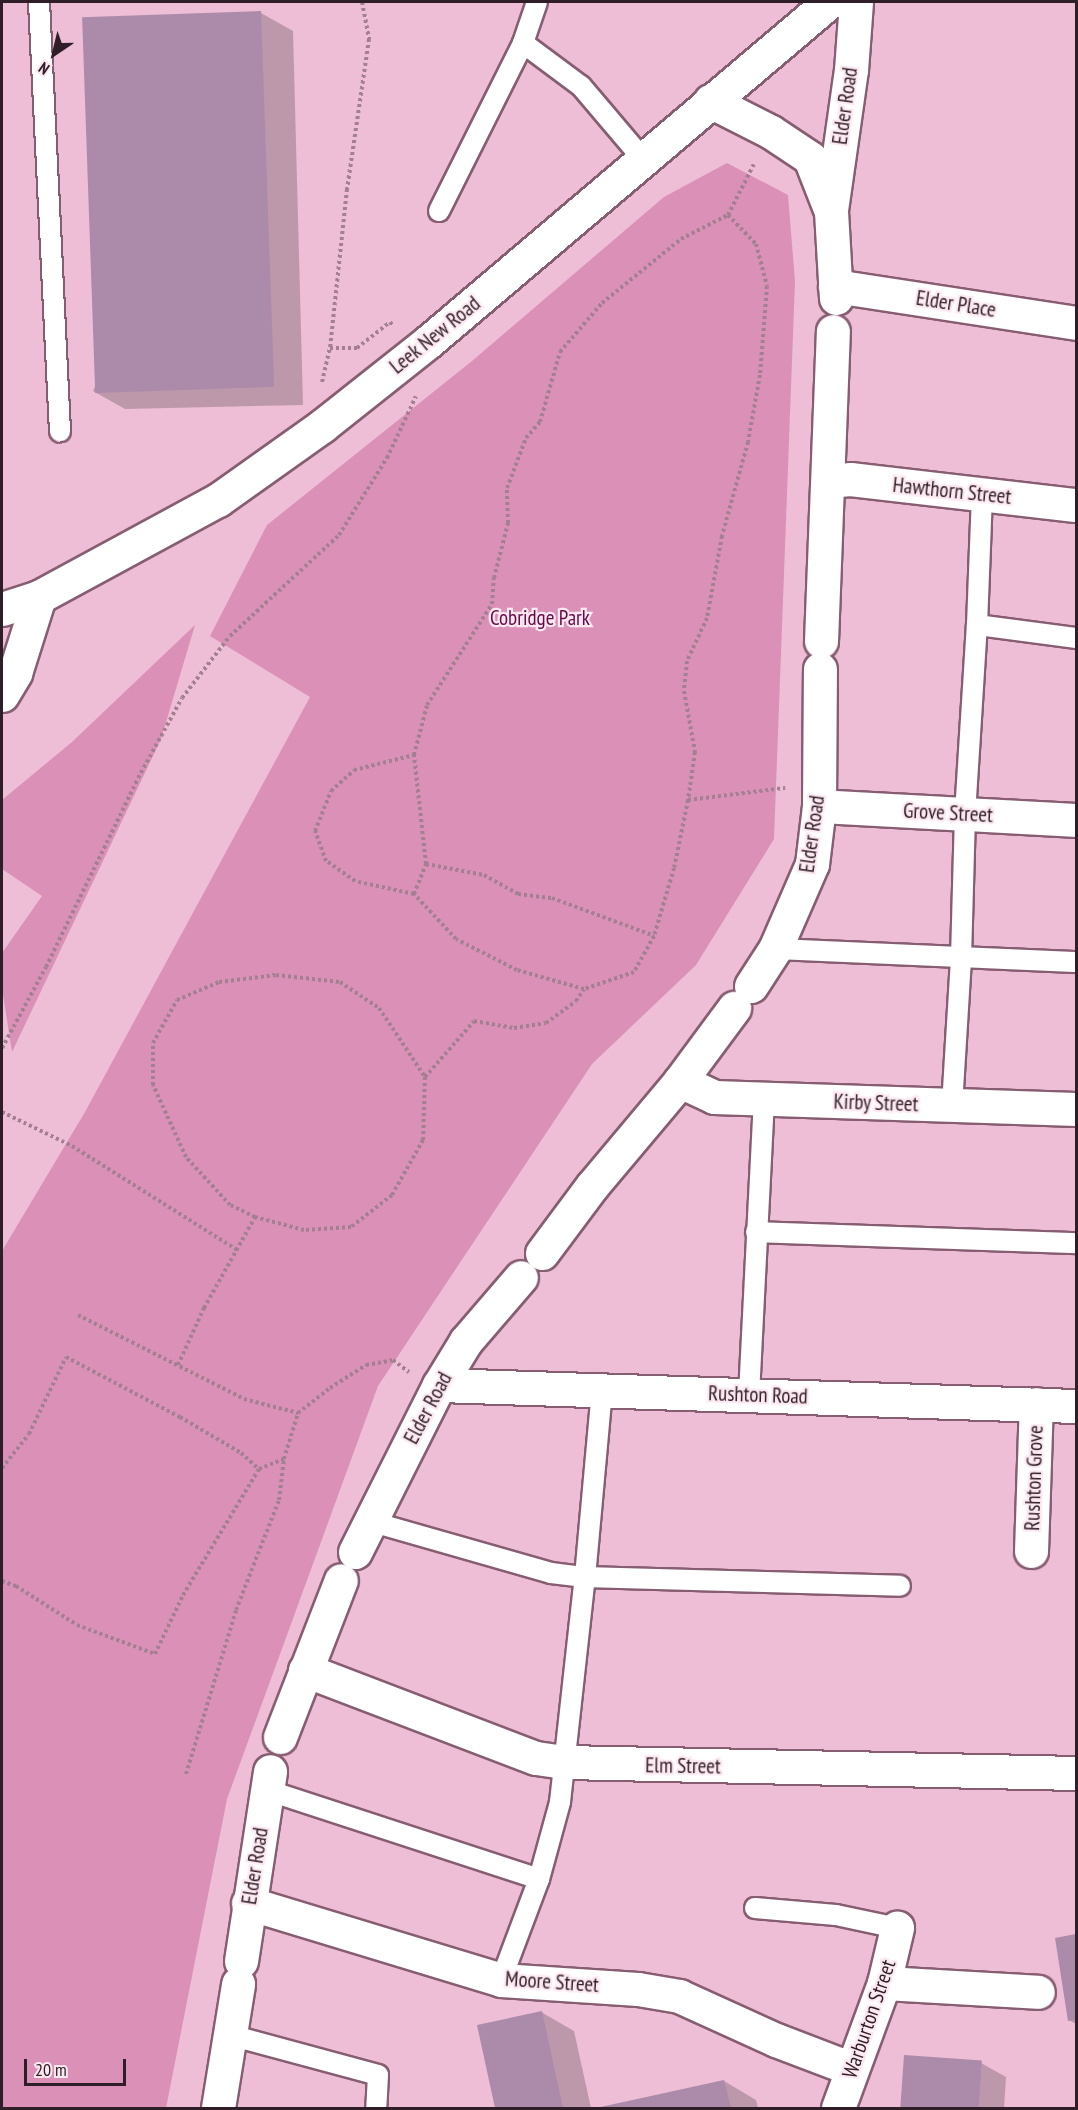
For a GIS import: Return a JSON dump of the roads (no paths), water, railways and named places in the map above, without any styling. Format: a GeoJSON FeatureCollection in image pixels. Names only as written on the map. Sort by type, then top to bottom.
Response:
{"type":"FeatureCollection","features":[{"type":"Feature","properties":{"kind":"main road","name":"Leek New Road"},"geometry":{"type":"LineString","coordinates":[[2,609],[39,597],[218,500],[322,426],[428,342],[829,2]]}},
{"type":"Feature","properties":{"kind":"main road","name":"Elder Road"},"geometry":{"type":"LineString","coordinates":[[836,292],[831,210],[851,70],[856,2]]}},
{"type":"Feature","properties":{"kind":"main road","name":"Elder Road"},"geometry":{"type":"LineString","coordinates":[[711,101],[771,132],[810,158],[831,210]]}},
{"type":"Feature","properties":{"kind":"main road","name":"Elder Place"},"geometry":{"type":"LineString","coordinates":[[836,292],[1077,323]]}},
{"type":"Feature","properties":{"kind":"main road","name":"Elder Road"},"geometry":{"type":"LineString","coordinates":[[542,1253],[592,1186],[680,1081],[743,997],[775,949],[812,864],[818,795],[820,655],[833,331]]}},
{"type":"Feature","properties":{"kind":"main road","name":"Hawthorn Street"},"geometry":{"type":"LineString","coordinates":[[828,481],[850,479],[1077,505]]}},
{"type":"Feature","properties":{"kind":"main road"},"geometry":{"type":"LineString","coordinates":[[2,695],[15,673],[39,597]]}},
{"type":"Feature","properties":{"kind":"main road","name":"Grove Street"},"geometry":{"type":"LineString","coordinates":[[818,795],[965,814],[1077,820]]}},
{"type":"Feature","properties":{"kind":"main road","name":"Kirby Street"},"geometry":{"type":"LineString","coordinates":[[680,1081],[714,1097],[1077,1109]]}},
{"type":"Feature","properties":{"kind":"main road","name":"Elder Road"},"geometry":{"type":"LineString","coordinates":[[280,1737],[348,1566],[436,1390],[466,1341],[521,1278]]}},
{"type":"Feature","properties":{"kind":"main road","name":"Rushton Road"},"geometry":{"type":"LineString","coordinates":[[436,1390],[602,1390],[1077,1406]]}},
{"type":"Feature","properties":{"kind":"main road","name":"Rushton Grove"},"geometry":{"type":"LineString","coordinates":[[1031,1551],[1036,1404]]}},
{"type":"Feature","properties":{"kind":"main road","name":"Elm Street"},"geometry":{"type":"LineString","coordinates":[[305,1670],[536,1758],[565,1762],[1077,1773]]}},
{"type":"Feature","properties":{"kind":"main road","name":"Elder Road"},"geometry":{"type":"LineString","coordinates":[[218,2109],[240,1972],[248,1903],[269,1780]]}},
{"type":"Feature","properties":{"kind":"main road","name":"Moore Street"},"geometry":{"type":"LineString","coordinates":[[248,1903],[501,1980],[638,1989],[679,1996],[776,2040],[852,2069]]}},
{"type":"Feature","properties":{"kind":"main road","name":"Warburton Street"},"geometry":{"type":"LineString","coordinates":[[838,2109],[884,1983],[897,1928]]}},
{"type":"Feature","properties":{"kind":"main road"},"geometry":{"type":"LineString","coordinates":[[884,1983],[1038,1992]]}},
{"type":"Feature","properties":{"kind":"lane"},"geometry":{"type":"LineString","coordinates":[[39,2],[60,431]]}},
{"type":"Feature","properties":{"kind":"lane"},"geometry":{"type":"LineString","coordinates":[[439,211],[523,43],[537,2]]}},
{"type":"Feature","properties":{"kind":"lane"},"geometry":{"type":"LineString","coordinates":[[523,43],[581,86],[643,159]]}},
{"type":"Feature","properties":{"kind":"lane"},"geometry":{"type":"LineString","coordinates":[[952,1106],[982,494]]}},
{"type":"Feature","properties":{"kind":"lane"},"geometry":{"type":"LineString","coordinates":[[977,625],[1077,638]]}},
{"type":"Feature","properties":{"kind":"lane"},"geometry":{"type":"LineString","coordinates":[[775,949],[1077,962]]}},
{"type":"Feature","properties":{"kind":"lane"},"geometry":{"type":"LineString","coordinates":[[748,1395],[764,1099]]}},
{"type":"Feature","properties":{"kind":"lane"},"geometry":{"type":"LineString","coordinates":[[756,1232],[1077,1243]]}},
{"type":"Feature","properties":{"kind":"lane"},"geometry":{"type":"LineString","coordinates":[[501,1980],[539,1879],[560,1802],[585,1577],[602,1390]]}},
{"type":"Feature","properties":{"kind":"lane"},"geometry":{"type":"LineString","coordinates":[[369,1521],[551,1573],[585,1577],[900,1586]]}},
{"type":"Feature","properties":{"kind":"lane"},"geometry":{"type":"LineString","coordinates":[[269,1780],[539,1879]]}},
{"type":"Feature","properties":{"kind":"lane"},"geometry":{"type":"LineString","coordinates":[[755,1908],[836,1915],[897,1928]]}},
{"type":"Feature","properties":{"kind":"lane"},"geometry":{"type":"LineString","coordinates":[[230,2035],[378,2074],[376,2109]]}},
{"type":"Feature","properties":{"kind":"park label","name":"Cobridge Park"},"geometry":{"type":"Point","coordinates":[540,618]}}]}
